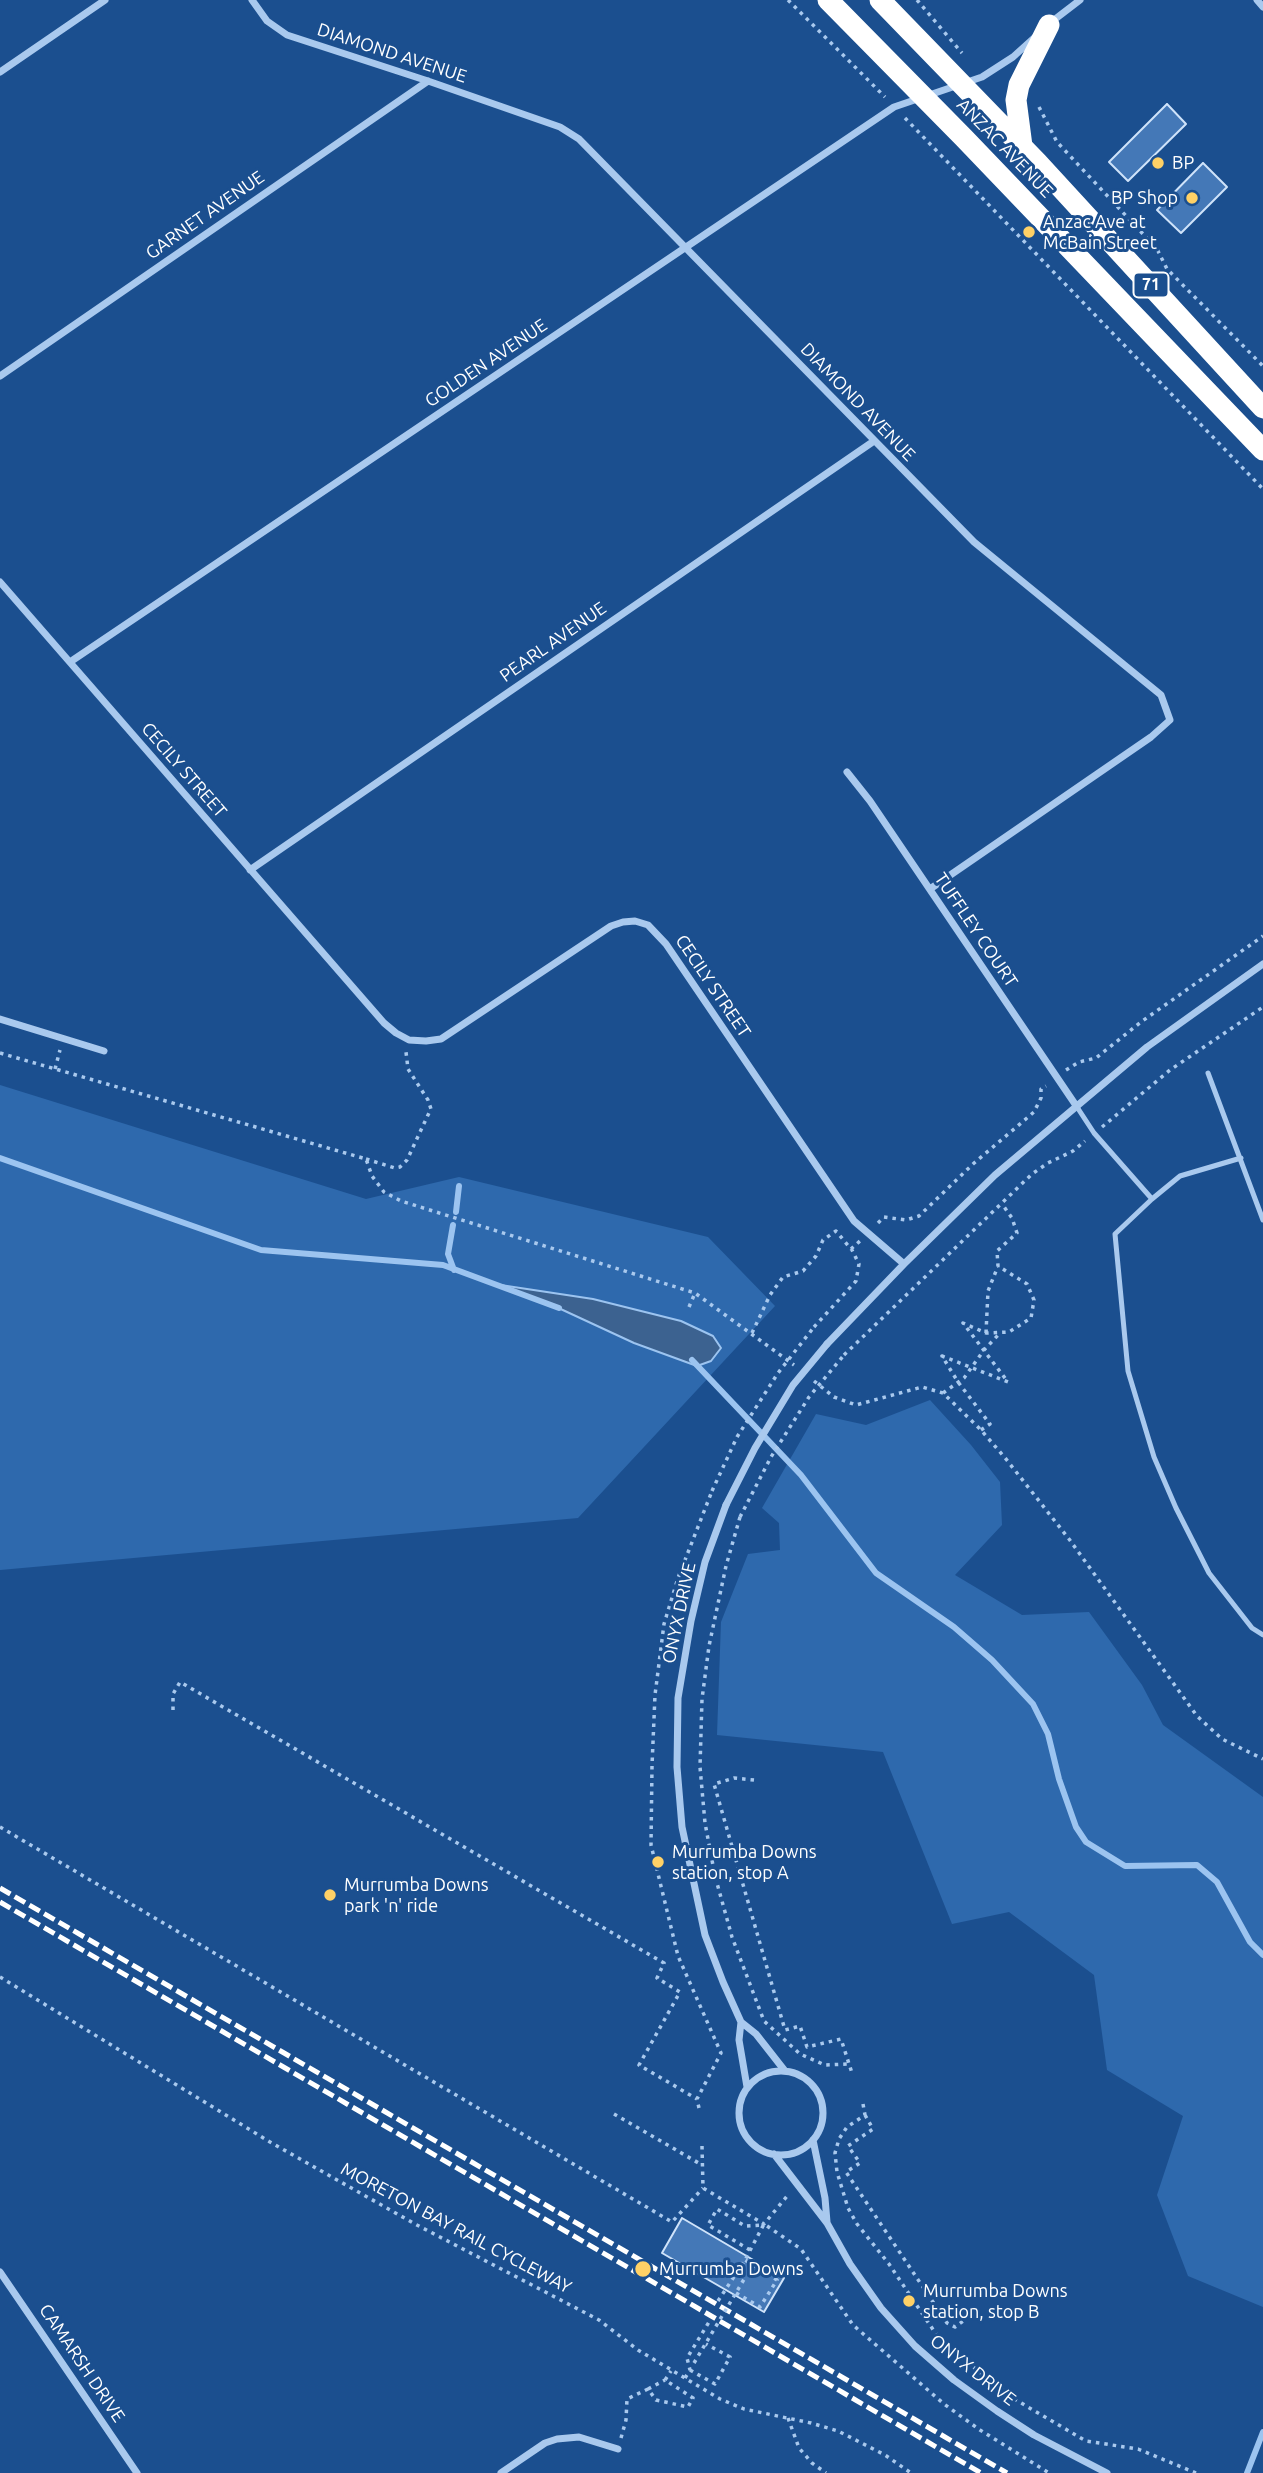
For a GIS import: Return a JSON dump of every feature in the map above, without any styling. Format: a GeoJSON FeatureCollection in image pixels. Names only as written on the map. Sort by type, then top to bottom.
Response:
{"type":"FeatureCollection","features":[{"type":"Feature","properties":{"kind":"highway","name":"ANZAC AVENUE"},"geometry":{"type":"LineString","coordinates":[[828,0],[1263,450]]}},
{"type":"Feature","properties":{"kind":"highway","name":"ANZAC AVENUE"},"geometry":{"type":"LineString","coordinates":[[880,0],[972,81],[1022,146],[1263,408]]}},
{"type":"Feature","properties":{"kind":"highway"},"geometry":{"type":"LineString","coordinates":[[1022,146],[1016,100],[1028,65],[1049,25]]}},
{"type":"Feature","properties":{"kind":"street"},"geometry":{"type":"LineString","coordinates":[[0,72],[105,0]]}},
{"type":"Feature","properties":{"kind":"street","name":"DIAMOND AVENUE"},"geometry":{"type":"LineString","coordinates":[[252,0],[267,20],[287,35],[559,127],[579,139],[975,542],[1161,695],[1170,720],[1151,737],[930,888]]}},
{"type":"Feature","properties":{"kind":"street","name":"GOLDEN AVENUE"},"geometry":{"type":"LineString","coordinates":[[70,662],[894,107],[972,81],[1013,57],[1080,0]]}},
{"type":"Feature","properties":{"kind":"street"},"geometry":{"type":"LineString","coordinates":[[1257,0],[1263,7]]}},
{"type":"Feature","properties":{"kind":"street","name":"GARNET AVENUE"},"geometry":{"type":"LineString","coordinates":[[0,376],[428,81]]}},
{"type":"Feature","properties":{"kind":"street","name":"PEARL AVENUE"},"geometry":{"type":"LineString","coordinates":[[250,870],[873,441]]}},
{"type":"Feature","properties":{"kind":"street","name":"CECILY STREET"},"geometry":{"type":"LineString","coordinates":[[0,582],[384,1023],[396,1033],[410,1040],[441,1039],[611,926],[635,921],[648,925],[666,944],[854,1221],[904,1264]]}},
{"type":"Feature","properties":{"kind":"street","name":"TUFFLEY COURT"},"geometry":{"type":"LineString","coordinates":[[847,772],[930,888],[1076,1107]]}},
{"type":"Feature","properties":{"kind":"street"},"geometry":{"type":"LineString","coordinates":[[904,1264],[995,1175],[1147,1047],[1263,964]]}},
{"type":"Feature","properties":{"kind":"street"},"geometry":{"type":"LineString","coordinates":[[0,1019],[104,1051]]}},
{"type":"Feature","properties":{"kind":"street","name":"ONYX DRIVE"},"geometry":{"type":"LineString","coordinates":[[785,2071],[756,2034],[741,2022],[705,1935],[682,1827],[677,1767],[678,1698],[691,1621],[705,1562],[726,1505],[755,1448],[793,1385],[827,1344],[904,1264]]}},
{"type":"Feature","properties":{"kind":"street","name":"ONYX DRIVE"},"geometry":{"type":"LineString","coordinates":[[741,2022],[739,2040],[747,2087]]}},
{"type":"Feature","properties":{"kind":"street"},"geometry":{"type":"LineString","coordinates":[[785,2071],[803,2077],[817,2092],[821,2102],[822,2122],[813,2140],[795,2153],[774,2154],[754,2146],[741,2129],[739,2107],[747,2087],[764,2074],[785,2071]]}},
{"type":"Feature","properties":{"kind":"street","name":"ONYX DRIVE"},"geometry":{"type":"LineString","coordinates":[[813,2140],[825,2198],[827,2223]]}},
{"type":"Feature","properties":{"kind":"street","name":"ONYX DRIVE"},"geometry":{"type":"LineString","coordinates":[[774,2154],[827,2223],[850,2264],[881,2308],[940,2368],[1034,2435],[1107,2473]]}},
{"type":"Feature","properties":{"kind":"street","name":"CAMARSH DRIVE"},"geometry":{"type":"LineString","coordinates":[[0,2272],[137,2473]]}},
{"type":"Feature","properties":{"kind":"street"},"geometry":{"type":"LineString","coordinates":[[501,2473],[545,2443],[557,2439],[579,2437],[618,2449]]}},
{"type":"Feature","properties":{"kind":"lane"},"geometry":{"type":"LineString","coordinates":[[1208,1073],[1263,1220]]}},
{"type":"Feature","properties":{"kind":"lane"},"geometry":{"type":"LineString","coordinates":[[1076,1107],[1094,1133],[1152,1199]]}},
{"type":"Feature","properties":{"kind":"lane"},"geometry":{"type":"LineString","coordinates":[[1241,1158],[1180,1176],[1115,1234],[1128,1371],[1154,1457],[1181,1519],[1209,1573],[1252,1628],[1263,1635]]}},
{"type":"Feature","properties":{"kind":"path"},"geometry":{"type":"LineString","coordinates":[[788,0],[1263,489]]}},
{"type":"Feature","properties":{"kind":"path"},"geometry":{"type":"LineString","coordinates":[[917,0],[972,81]]}},
{"type":"Feature","properties":{"kind":"path"},"geometry":{"type":"LineString","coordinates":[[1016,100],[1036,101],[1057,142],[1157,249],[1167,269],[1263,366]]}},
{"type":"Feature","properties":{"kind":"path"},"geometry":{"type":"LineString","coordinates":[[849,2064],[825,2065],[800,2054],[764,2021],[732,1937],[715,1876],[705,1823],[700,1767],[702,1699],[709,1646],[726,1566],[740,1517],[771,1457],[796,1417],[844,1354],[1032,1174],[1073,1151],[1170,1070],[1263,1007]]}},
{"type":"Feature","properties":{"kind":"path"},"geometry":{"type":"LineString","coordinates":[[0,1053],[395,1168],[407,1160],[430,1109],[428,1100],[408,1069],[405,1054],[410,1040]]}},
{"type":"Feature","properties":{"kind":"path"},"geometry":{"type":"LineString","coordinates":[[366,1159],[372,1176],[384,1192],[401,1201],[695,1293],[752,1333],[770,1296],[783,1277],[803,1271],[816,1256],[823,1240],[836,1231],[859,1264],[856,1281],[814,1327],[778,1373],[737,1437],[712,1491]]}},
{"type":"Feature","properties":{"kind":"path"},"geometry":{"type":"LineString","coordinates":[[986,1333],[988,1291],[998,1266],[997,1251],[1017,1233],[1012,1218],[1001,1203]]}},
{"type":"Feature","properties":{"kind":"path"},"geometry":{"type":"LineString","coordinates":[[851,1249],[867,1233]]}},
{"type":"Feature","properties":{"kind":"path"},"geometry":{"type":"LineString","coordinates":[[981,1430],[990,1424],[958,1382],[943,1356],[1008,1382],[963,1323],[986,1333],[1009,1332],[1031,1318],[1034,1300],[1027,1284],[998,1266]]}},
{"type":"Feature","properties":{"kind":"path"},"geometry":{"type":"LineString","coordinates":[[689,1307],[695,1293]]}},
{"type":"Feature","properties":{"kind":"path"},"geometry":{"type":"LineString","coordinates":[[943,1393],[973,1368],[984,1350],[1001,1332]]}},
{"type":"Feature","properties":{"kind":"path"},"geometry":{"type":"LineString","coordinates":[[834,1397],[856,1405],[922,1387],[943,1393],[981,1430],[1069,1539],[1197,1716],[1222,1740],[1263,1759]]}},
{"type":"Feature","properties":{"kind":"path"},"geometry":{"type":"LineString","coordinates":[[173,1710],[173,1694],[180,1682],[664,1964],[657,1978],[680,1992],[639,2065],[697,2099]]}},
{"type":"Feature","properties":{"kind":"path"},"geometry":{"type":"LineString","coordinates":[[754,1780],[734,1778],[715,1784],[785,2030],[800,2026],[807,2048],[841,2039],[852,2073]]}},
{"type":"Feature","properties":{"kind":"path"},"geometry":{"type":"LineString","coordinates":[[0,1827],[672,2222],[703,2188],[702,2146]]}},
{"type":"Feature","properties":{"kind":"path","name":"MORETON BAY RAIL CYCLEWAY"},"geometry":{"type":"LineString","coordinates":[[0,1977],[282,2149],[415,2224],[599,2320],[638,2350],[720,2399],[744,2409],[838,2431],[885,2455],[911,2473]]}},
{"type":"Feature","properties":{"kind":"path"},"geometry":{"type":"LineString","coordinates":[[699,2108],[697,2099],[720,2053]]}},
{"type":"Feature","properties":{"kind":"path"},"geometry":{"type":"LineString","coordinates":[[863,2104],[865,2115],[873,2129],[848,2146],[860,2163],[846,2172],[947,2323],[955,2327],[966,2319],[972,2304]]}},
{"type":"Feature","properties":{"kind":"path"},"geometry":{"type":"LineString","coordinates":[[614,2113],[702,2165]]}},
{"type":"Feature","properties":{"kind":"path"},"geometry":{"type":"LineString","coordinates":[[865,2115],[847,2127],[839,2139],[835,2153],[848,2208],[936,2334],[951,2350],[1016,2400],[1086,2441],[1138,2449],[1196,2473]]}},
{"type":"Feature","properties":{"kind":"path"},"geometry":{"type":"LineString","coordinates":[[703,2188],[800,2249],[853,2325],[933,2395],[980,2430],[1049,2473]]}},
{"type":"Feature","properties":{"kind":"path"},"geometry":{"type":"LineString","coordinates":[[718,2301],[745,2260],[764,2224],[792,2191]]}},
{"type":"Feature","properties":{"kind":"path"},"geometry":{"type":"LineString","coordinates":[[750,2250],[708,2225],[717,2209],[745,2226],[764,2224]]}},
{"type":"Feature","properties":{"kind":"path"},"geometry":{"type":"LineString","coordinates":[[736,2292],[760,2307],[777,2280],[745,2260]]}},
{"type":"Feature","properties":{"kind":"path"},"geometry":{"type":"LineString","coordinates":[[694,2363],[746,2276]]}},
{"type":"Feature","properties":{"kind":"path"},"geometry":{"type":"LineString","coordinates":[[685,2378],[690,2370],[687,2358],[709,2322]]}},
{"type":"Feature","properties":{"kind":"path"},"geometry":{"type":"LineString","coordinates":[[690,2370],[715,2384],[730,2357],[706,2344]]}},
{"type":"Feature","properties":{"kind":"path"},"geometry":{"type":"LineString","coordinates":[[618,2449],[626,2420],[627,2399],[665,2380],[671,2371]]}},
{"type":"Feature","properties":{"kind":"path"},"geometry":{"type":"LineString","coordinates":[[648,2389],[656,2400],[688,2407],[693,2398],[665,2380]]}},
{"type":"Feature","properties":{"kind":"path"},"geometry":{"type":"LineString","coordinates":[[788,2418],[799,2448],[825,2473]]}},
{"type":"Feature","properties":{"kind":"shaded area"},"geometry":{"type":"Polygon","coordinates":[[[0,1085],[366,1199],[459,1177],[708,1237],[775,1306],[578,1518],[0,1570],[0,1085]]]}},
{"type":"Feature","properties":{"kind":"shaded area"},"geometry":{"type":"Polygon","coordinates":[[[494,1284],[593,1299],[681,1321],[713,1336],[721,1348],[711,1361],[697,1366],[634,1343],[552,1305],[494,1284]]]}},
{"type":"Feature","properties":{"kind":"shaded area"},"geometry":{"type":"Polygon","coordinates":[[[930,1400],[1000,1482],[1002,1525],[955,1575],[1022,1615],[1089,1612],[1142,1685],[1163,1725],[1263,1797],[1263,2307],[1188,2276],[1157,2195],[1183,2116],[1107,2070],[1094,1975],[1009,1912],[952,1924],[883,1752],[717,1735],[721,1622],[748,1554],[780,1550],[779,1523],[762,1508],[816,1414],[866,1425],[930,1400]]]}},
{"type":"Feature","properties":{"kind":"building"},"geometry":{"type":"Polygon","coordinates":[[[1167,104],[1186,124],[1128,181],[1109,162],[1167,104]]]}},
{"type":"Feature","properties":{"kind":"building","name":"BP Shop"},"geometry":{"type":"Polygon","coordinates":[[[1203,163],[1227,187],[1181,233],[1157,210],[1203,163]]]}},
{"type":"Feature","properties":{"kind":"building"},"geometry":{"type":"Polygon","coordinates":[[[682,2218],[784,2278],[764,2312],[662,2253],[682,2218]]]}},
{"type":"Feature","properties":{"kind":"waterway"},"geometry":{"type":"LineString","coordinates":[[0,1158],[261,1250],[443,1265],[559,1308]]}},
{"type":"Feature","properties":{"kind":"waterway"},"geometry":{"type":"LineString","coordinates":[[456,1212],[459,1186]]}},
{"type":"Feature","properties":{"kind":"waterway"},"geometry":{"type":"LineString","coordinates":[[453,1225],[448,1254],[454,1270]]}},
{"type":"Feature","properties":{"kind":"waterway"},"geometry":{"type":"LineString","coordinates":[[692,1360],[801,1475],[876,1573],[954,1627],[992,1660],[1033,1704],[1048,1734],[1059,1779],[1076,1827],[1086,1842],[1125,1866],[1197,1865],[1217,1882],[1250,1942],[1263,1955]]}},
{"type":"Feature","properties":{"kind":"waterway"},"geometry":{"type":"LineString","coordinates":[[1247,2473],[1263,2432]]}},
{"type":"Feature","properties":{"kind":"railway"},"geometry":{"type":"LineString","coordinates":[[0,1888],[1007,2473]]}},
{"type":"Feature","properties":{"kind":"railway"},"geometry":{"type":"LineString","coordinates":[[0,1902],[981,2473]]}},
{"type":"Feature","properties":{"kind":"place","name":"BP"},"geometry":{"type":"Point","coordinates":[1158,163]}},
{"type":"Feature","properties":{"kind":"place","name":"BP Shop"},"geometry":{"type":"Point","coordinates":[1192,198]}},
{"type":"Feature","properties":{"kind":"place","name":"Anzac Ave at McBain Street"},"geometry":{"type":"Point","coordinates":[1029,232]}},
{"type":"Feature","properties":{"kind":"place","name":"Murrumba Downs station, stop A"},"geometry":{"type":"Point","coordinates":[658,1862]}},
{"type":"Feature","properties":{"kind":"place","name":"Murrumba Downs park 'n' ride"},"geometry":{"type":"Point","coordinates":[330,1895]}},
{"type":"Feature","properties":{"kind":"place","name":"Murrumba Downs"},"geometry":{"type":"Point","coordinates":[643,2269]}},
{"type":"Feature","properties":{"kind":"place","name":"Murrumba Downs station, stop B"},"geometry":{"type":"Point","coordinates":[909,2301]}}]}
